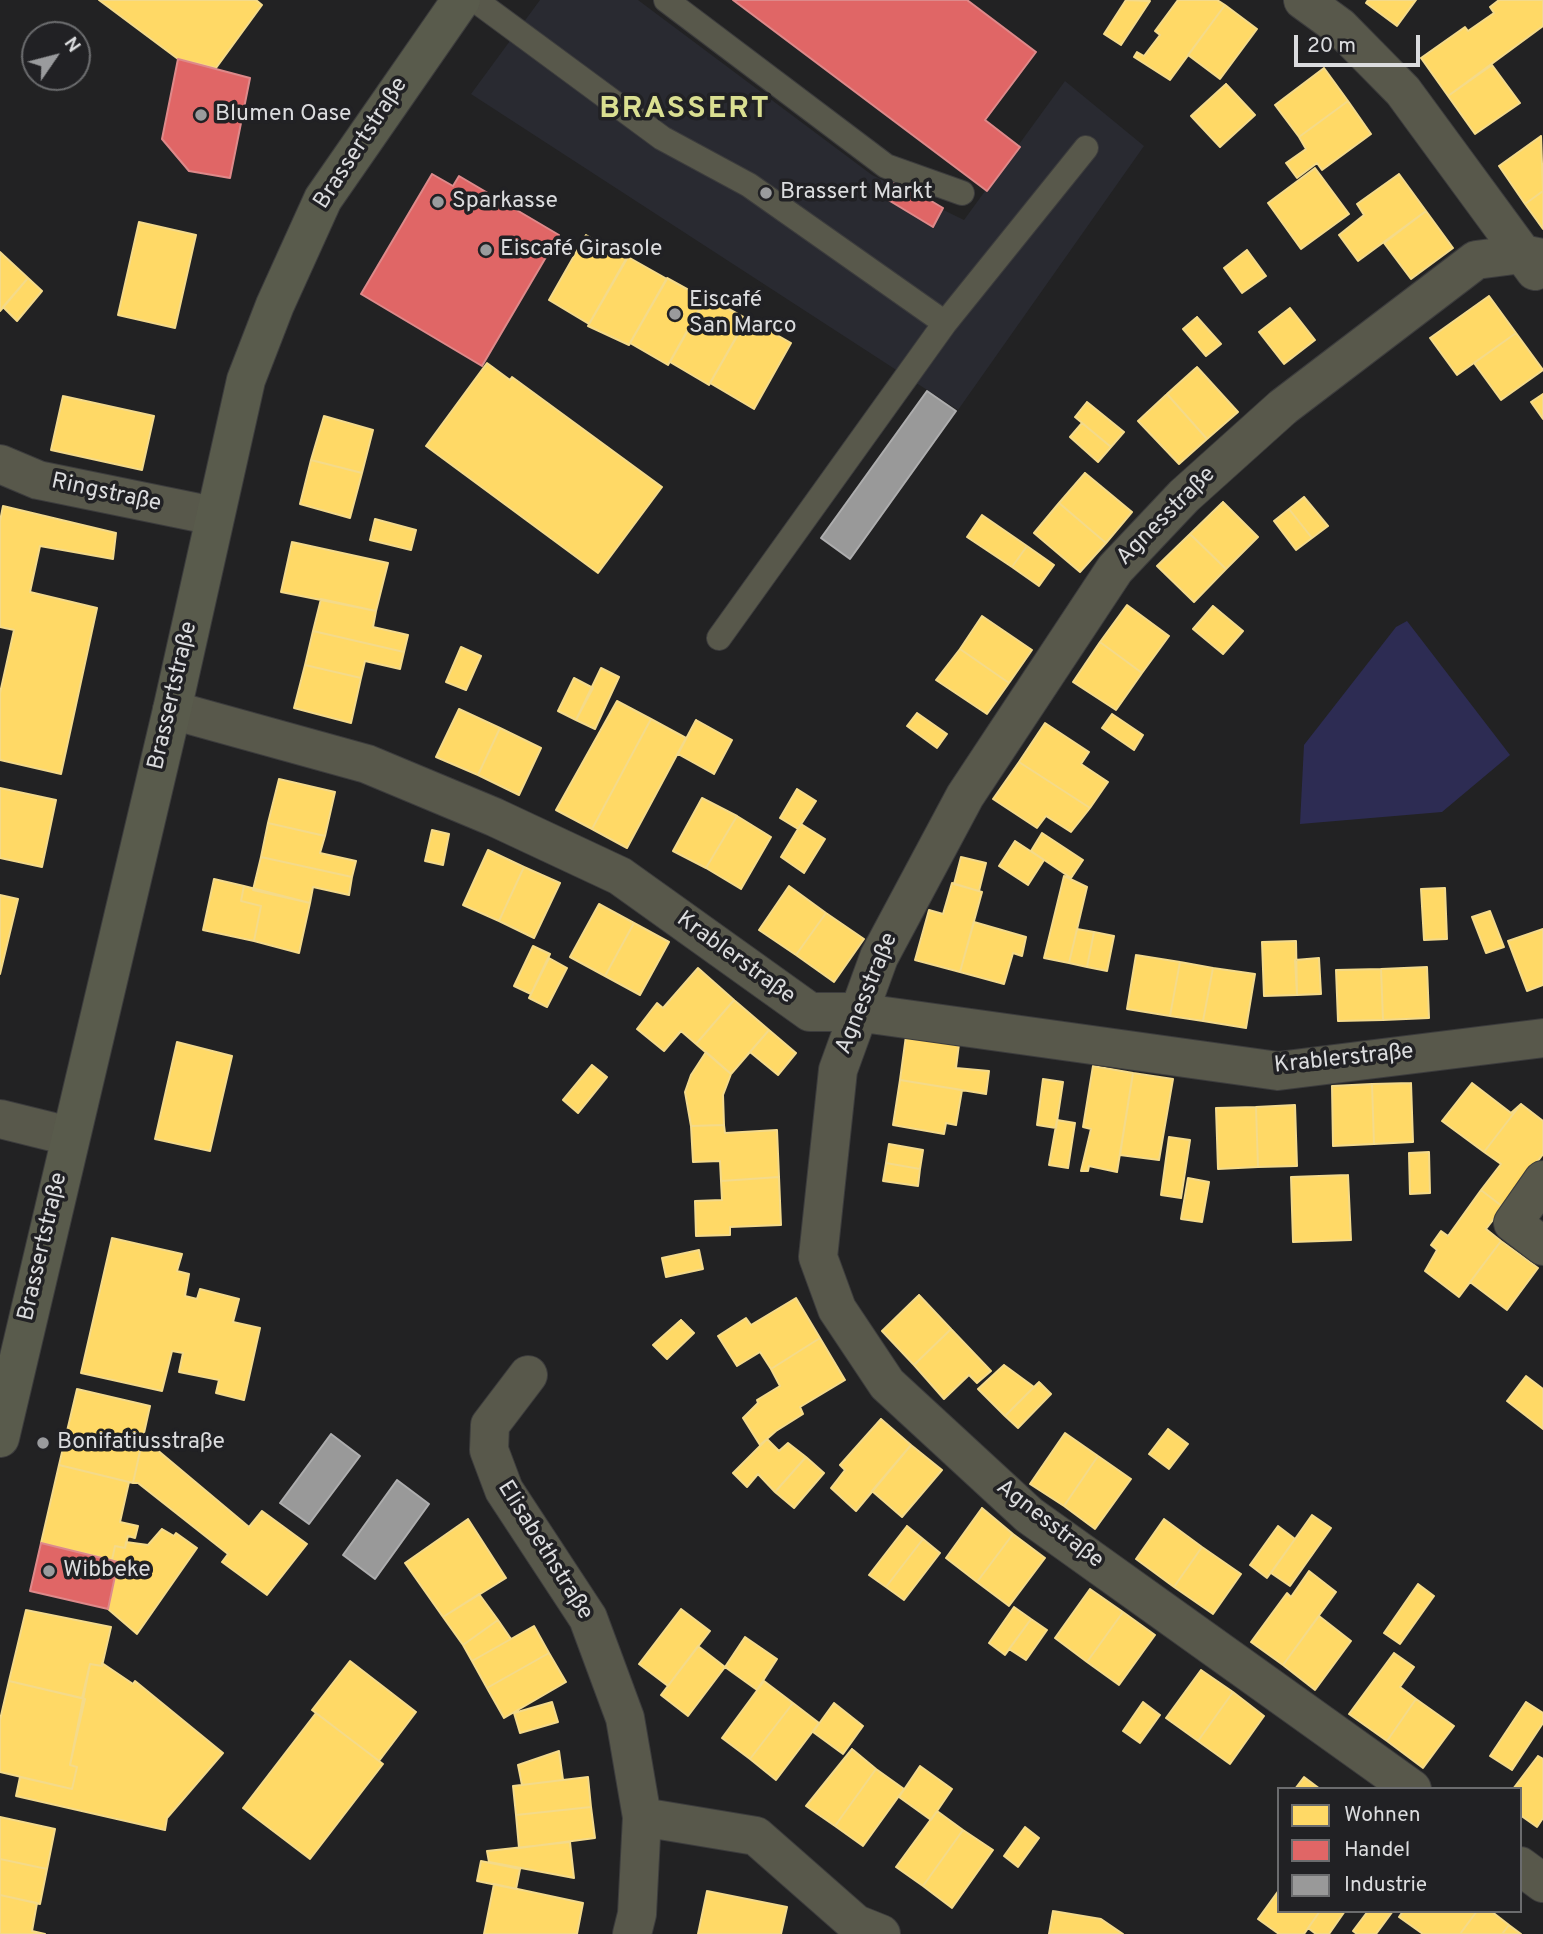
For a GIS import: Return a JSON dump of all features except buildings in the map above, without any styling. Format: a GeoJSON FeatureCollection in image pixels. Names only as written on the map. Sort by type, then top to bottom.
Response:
{"type":"FeatureCollection","features":[{"type":"Feature","properties":{"kind":"main road","name":"Brassertstraße"},"geometry":{"type":"LineString","coordinates":[[0,1438],[69,1136],[172,710],[246,380],[275,304],[323,199],[461,0]]}},
{"type":"Feature","properties":{"kind":"street"},"geometry":{"type":"LineString","coordinates":[[1303,0],[1340,27],[1403,91],[1536,265]]}},
{"type":"Feature","properties":{"kind":"street","name":"Agnesstraße"},"geometry":{"type":"LineString","coordinates":[[1409,1787],[1029,1515],[887,1384],[837,1309],[818,1257],[838,1070],[856,1012],[879,957],[965,796],[1115,569],[1184,496],[1283,407],[1476,260],[1536,265]]}},
{"type":"Feature","properties":{"kind":"street","name":"Ringstraße"},"geometry":{"type":"LineString","coordinates":[[0,464],[38,480],[214,516]]}},
{"type":"Feature","properties":{"kind":"street","name":"Krablerstraße"},"geometry":{"type":"LineString","coordinates":[[172,710],[367,764],[494,817],[620,876],[810,1012],[856,1012],[1279,1071],[1543,1038]]}},
{"type":"Feature","properties":{"kind":"street"},"geometry":{"type":"LineString","coordinates":[[0,1119],[69,1136]]}},
{"type":"Feature","properties":{"kind":"street"},"geometry":{"type":"LineString","coordinates":[[1543,1180],[1513,1223],[1543,1246]]}},
{"type":"Feature","properties":{"kind":"street","name":"Elisabethstraße"},"geometry":{"type":"LineString","coordinates":[[528,1375],[490,1425],[489,1450],[504,1490],[588,1618],[625,1718],[642,1817],[637,1914],[632,1934]]}},
{"type":"Feature","properties":{"kind":"street"},"geometry":{"type":"LineString","coordinates":[[642,1817],[756,1836],[856,1924],[881,1934]]}},
{"type":"Feature","properties":{"kind":"street"},"geometry":{"type":"LineString","coordinates":[[1522,1867],[1543,1883]]}},
{"type":"Feature","properties":{"kind":"lane"},"geometry":{"type":"LineString","coordinates":[[475,0],[662,138],[749,185],[945,323]]}},
{"type":"Feature","properties":{"kind":"lane"},"geometry":{"type":"LineString","coordinates":[[666,0],[886,166],[962,193]]}},
{"type":"Feature","properties":{"kind":"lane"},"geometry":{"type":"LineString","coordinates":[[719,638],[945,323],[1086,148]]}},
{"type":"Feature","properties":{"kind":"shaded area","name":"Brassert Markt"},"geometry":{"type":"Polygon","coordinates":[[[540,0],[638,0],[872,175],[964,220],[1065,81],[1144,146],[958,410],[471,94],[540,0]]]}},
{"type":"Feature","properties":{"kind":"shaded area"},"geometry":{"type":"Polygon","coordinates":[[[1407,621],[1510,755],[1442,812],[1300,824],[1304,745],[1396,627],[1407,621]]]}},
{"type":"Feature","properties":{"kind":"place","name":"Blumen Oase"},"geometry":{"type":"Point","coordinates":[201,115]}},
{"type":"Feature","properties":{"kind":"place","name":"Brassert Markt"},"geometry":{"type":"Point","coordinates":[766,193]}},
{"type":"Feature","properties":{"kind":"place","name":"Sparkasse"},"geometry":{"type":"Point","coordinates":[438,202]}},
{"type":"Feature","properties":{"kind":"place","name":"Eiscafé Girasole"},"geometry":{"type":"Point","coordinates":[486,250]}},
{"type":"Feature","properties":{"kind":"place","name":"Eiscafé San Marco"},"geometry":{"type":"Point","coordinates":[675,314]}},
{"type":"Feature","properties":{"kind":"place","name":"Bonifatiusstraße"},"geometry":{"type":"Point","coordinates":[43,1443]}},
{"type":"Feature","properties":{"kind":"place","name":"Wibbeke"},"geometry":{"type":"Point","coordinates":[49,1571]}},
{"type":"Feature","properties":{"kind":"district","name":"BRASSERT"},"geometry":{"type":"Point","coordinates":[685,111]}}]}
